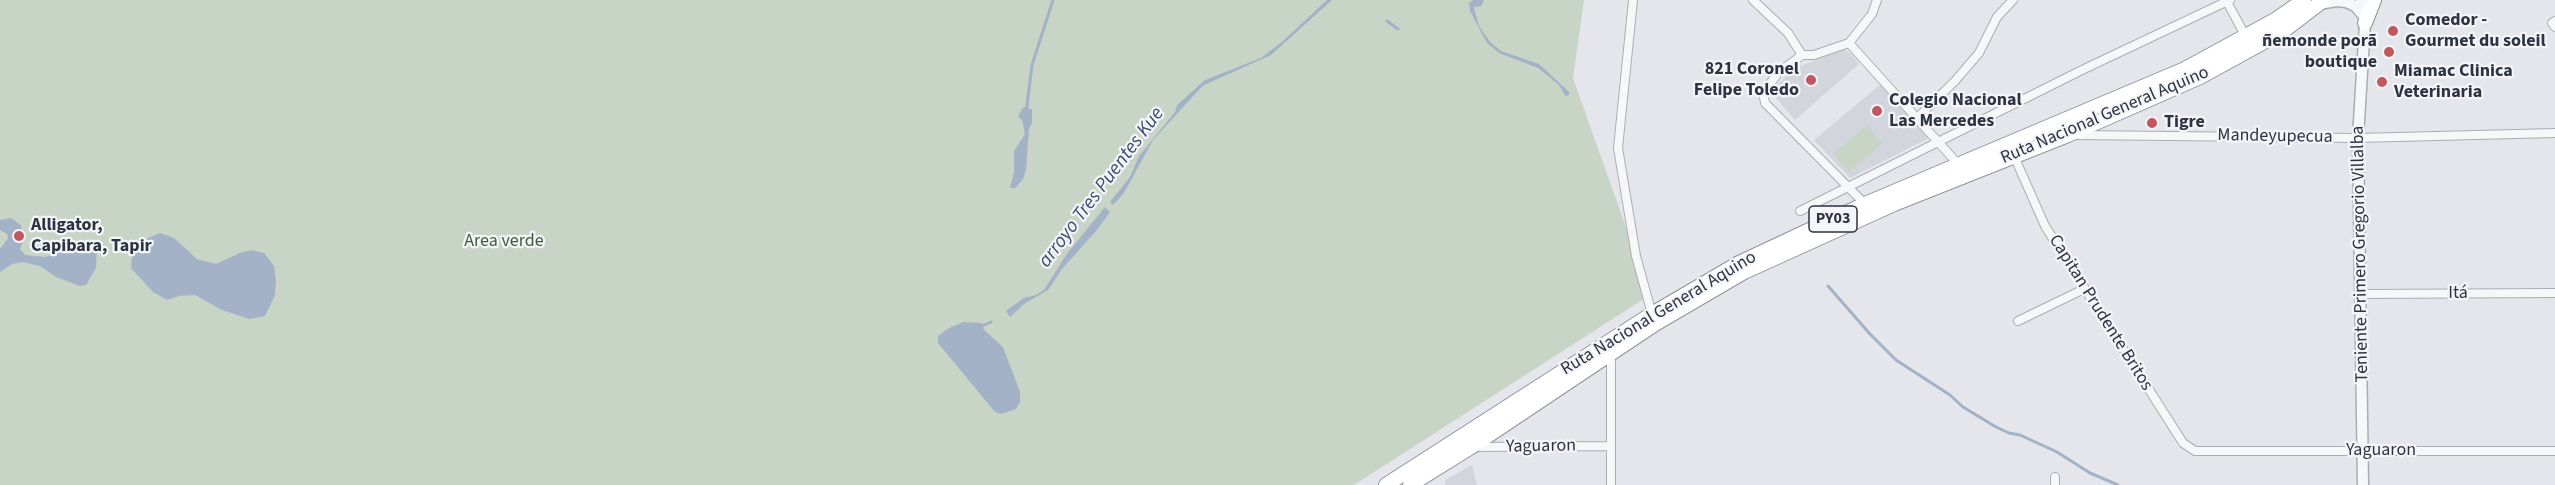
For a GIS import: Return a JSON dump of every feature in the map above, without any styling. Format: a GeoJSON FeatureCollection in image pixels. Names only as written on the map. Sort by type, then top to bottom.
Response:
{"type":"FeatureCollection","features":[{"type":"Feature","properties":{"kind":"highway","name":"Ruta Nacional General Aquino"},"geometry":{"type":"LineString","coordinates":[[1386,485],[1652,314],[1739,263],[1865,204],[2185,69],[2246,36],[2304,0]]}},
{"type":"Feature","properties":{"kind":"highway"},"geometry":{"type":"LineString","coordinates":[[2365,23],[2367,0]]}},
{"type":"Feature","properties":{"kind":"highway"},"geometry":{"type":"LineString","coordinates":[[2365,23],[2374,0]]}},
{"type":"Feature","properties":{"kind":"highway","name":"Ruta Nacional General Aquino"},"geometry":{"type":"LineString","coordinates":[[1410,485],[1427,480],[1471,447],[1611,352],[1709,291],[1781,254],[2200,77],[2282,32],[2322,2]]}},
{"type":"Feature","properties":{"kind":"street"},"geometry":{"type":"LineString","coordinates":[[1633,0],[1624,99],[1618,130],[1618,156],[1636,256],[1652,314]]}},
{"type":"Feature","properties":{"kind":"street"},"geometry":{"type":"LineString","coordinates":[[1753,0],[1788,33],[1802,55]]}},
{"type":"Feature","properties":{"kind":"street"},"geometry":{"type":"LineString","coordinates":[[1865,204],[1765,103],[1764,97],[1766,89],[1778,73],[1802,55],[1814,55],[1849,44],[1872,14],[1877,0]]}},
{"type":"Feature","properties":{"kind":"street"},"geometry":{"type":"LineString","coordinates":[[1918,117],[1955,81],[1978,53],[1997,17],[2013,0]]}},
{"type":"Feature","properties":{"kind":"street"},"geometry":{"type":"LineString","coordinates":[[1800,211],[2227,0],[2246,36]]}},
{"type":"Feature","properties":{"kind":"street","name":"Teniente Primero Gregorio Villalba"},"geometry":{"type":"LineString","coordinates":[[2361,0],[2365,23],[2358,138],[2363,485]]}},
{"type":"Feature","properties":{"kind":"street"},"geometry":{"type":"LineString","coordinates":[[2322,2],[2346,2],[2362,12],[2365,23]]}},
{"type":"Feature","properties":{"kind":"street"},"geometry":{"type":"LineString","coordinates":[[2555,21],[2552,23],[2555,27]]}},
{"type":"Feature","properties":{"kind":"street"},"geometry":{"type":"LineString","coordinates":[[1849,44],[1918,117],[1958,164]]}},
{"type":"Feature","properties":{"kind":"street","name":"Mandeyupecua"},"geometry":{"type":"LineString","coordinates":[[2067,135],[2358,138],[2555,133]]}},
{"type":"Feature","properties":{"kind":"street","name":"Capitan Prudente Britos"},"geometry":{"type":"LineString","coordinates":[[2014,156],[2045,226],[2183,443],[2195,451],[2206,452]]}},
{"type":"Feature","properties":{"kind":"street"},"geometry":{"type":"LineString","coordinates":[[2018,321],[2084,289]]}},
{"type":"Feature","properties":{"kind":"street","name":"Itá"},"geometry":{"type":"LineString","coordinates":[[2362,294],[2555,293]]}},
{"type":"Feature","properties":{"kind":"street"},"geometry":{"type":"LineString","coordinates":[[1611,352],[1611,485]]}},
{"type":"Feature","properties":{"kind":"street","name":"Yaguaron"},"geometry":{"type":"LineString","coordinates":[[1471,447],[1611,446]]}},
{"type":"Feature","properties":{"kind":"street","name":"Yaguaron"},"geometry":{"type":"LineString","coordinates":[[2206,452],[2555,451]]}},
{"type":"Feature","properties":{"kind":"shaded area","name":"821 Coronel Felipe Toledo"},"geometry":{"type":"Polygon","coordinates":[[[1842,49],[1850,53],[1859,64],[1795,120],[1770,91],[1794,69],[1842,49]]]}},
{"type":"Feature","properties":{"kind":"shaded area","name":"Colegio Nacional Las Mercedes"},"geometry":{"type":"Polygon","coordinates":[[[1881,84],[1931,137],[1850,178],[1814,140],[1881,84]]]}},
{"type":"Feature","properties":{"kind":"shaded area"},"geometry":{"type":"Polygon","coordinates":[[[1472,465],[1477,485],[1445,485],[1445,480],[1472,465]]]}},
{"type":"Feature","properties":{"kind":"green space","name":"Area verde"},"geometry":{"type":"Polygon","coordinates":[[[0,0],[1584,0],[1573,78],[1650,295],[1354,485],[0,485],[0,0]]]}},
{"type":"Feature","properties":{"kind":"green space"},"geometry":{"type":"Polygon","coordinates":[[[1867,125],[1882,144],[1848,172],[1833,154],[1867,125]]]}},
{"type":"Feature","properties":{"kind":"water"},"geometry":{"type":"Polygon","coordinates":[[[1327,0],[1332,0],[1271,55],[1204,85],[1153,140],[1124,193],[1113,205],[1110,202],[1130,177],[1139,156],[1175,112],[1177,105],[1205,80],[1261,58],[1327,0]]]}},
{"type":"Feature","properties":{"kind":"water"},"geometry":{"type":"Polygon","coordinates":[[[1473,0],[1484,0],[1481,6],[1474,7],[1479,26],[1490,42],[1501,51],[1539,64],[1570,93],[1566,97],[1559,85],[1538,68],[1499,53],[1487,43],[1470,11],[1469,3],[1473,0]]]}},
{"type":"Feature","properties":{"kind":"water"},"geometry":{"type":"Polygon","coordinates":[[[1028,104],[1029,109],[1032,109],[1032,123],[1029,129],[1026,170],[1023,179],[1015,188],[1010,188],[1014,172],[1014,151],[1025,134],[1022,120],[1018,117],[1028,104]]]}},
{"type":"Feature","properties":{"kind":"water"},"geometry":{"type":"Polygon","coordinates":[[[1105,207],[1110,212],[1062,269],[1048,290],[1024,304],[1010,317],[1006,311],[1024,298],[1044,290],[1066,255],[1105,207]]]}},
{"type":"Feature","properties":{"kind":"water"},"geometry":{"type":"Polygon","coordinates":[[[11,218],[21,225],[23,241],[20,249],[25,255],[45,257],[77,242],[84,242],[97,249],[96,268],[86,285],[80,286],[56,277],[40,266],[23,262],[12,264],[0,272],[0,249],[8,238],[7,234],[0,230],[0,220],[11,218]]]}},
{"type":"Feature","properties":{"kind":"water"},"geometry":{"type":"Polygon","coordinates":[[[160,233],[174,238],[197,259],[216,264],[242,252],[252,250],[264,253],[274,266],[276,280],[275,295],[265,316],[249,319],[222,310],[195,295],[179,296],[167,300],[153,292],[131,268],[132,253],[148,238],[160,233]]]}},
{"type":"Feature","properties":{"kind":"water"},"geometry":{"type":"Polygon","coordinates":[[[963,322],[982,323],[984,330],[1003,347],[1020,392],[1020,402],[1016,409],[1001,414],[995,412],[938,343],[938,336],[963,322]]]}},
{"type":"Feature","properties":{"kind":"waterway"},"geometry":{"type":"LineString","coordinates":[[1027,105],[1032,65],[1053,0]]}},
{"type":"Feature","properties":{"kind":"waterway"},"geometry":{"type":"LineString","coordinates":[[1387,21],[1398,29]]}},
{"type":"Feature","properties":{"kind":"waterway"},"geometry":{"type":"LineString","coordinates":[[1828,286],[1896,360],[1950,395],[1963,407],[1996,427],[2057,452],[2090,473],[2118,485]]}},
{"type":"Feature","properties":{"kind":"waterway","name":"arroyo Tres Puentes Kue"},"geometry":{"type":"LineString","coordinates":[[982,326],[991,322]]}},
{"type":"Feature","properties":{"kind":"place","name":"Comedor - Gourmet du soleil"},"geometry":{"type":"Point","coordinates":[2393,31]}},
{"type":"Feature","properties":{"kind":"place","name":"ñemonde porã boutique"},"geometry":{"type":"Point","coordinates":[2389,52]}},
{"type":"Feature","properties":{"kind":"place","name":"821 Coronel Felipe Toledo"},"geometry":{"type":"Point","coordinates":[1811,80]}},
{"type":"Feature","properties":{"kind":"place","name":"Miamac Clinica Veterinaria"},"geometry":{"type":"Point","coordinates":[2382,82]}},
{"type":"Feature","properties":{"kind":"place","name":"Colegio Nacional Las Mercedes"},"geometry":{"type":"Point","coordinates":[1877,111]}},
{"type":"Feature","properties":{"kind":"place","name":"Tigre"},"geometry":{"type":"Point","coordinates":[2152,123]}},
{"type":"Feature","properties":{"kind":"place","name":"Alligator, Capibara, Tapir"},"geometry":{"type":"Point","coordinates":[19,236]}}]}
